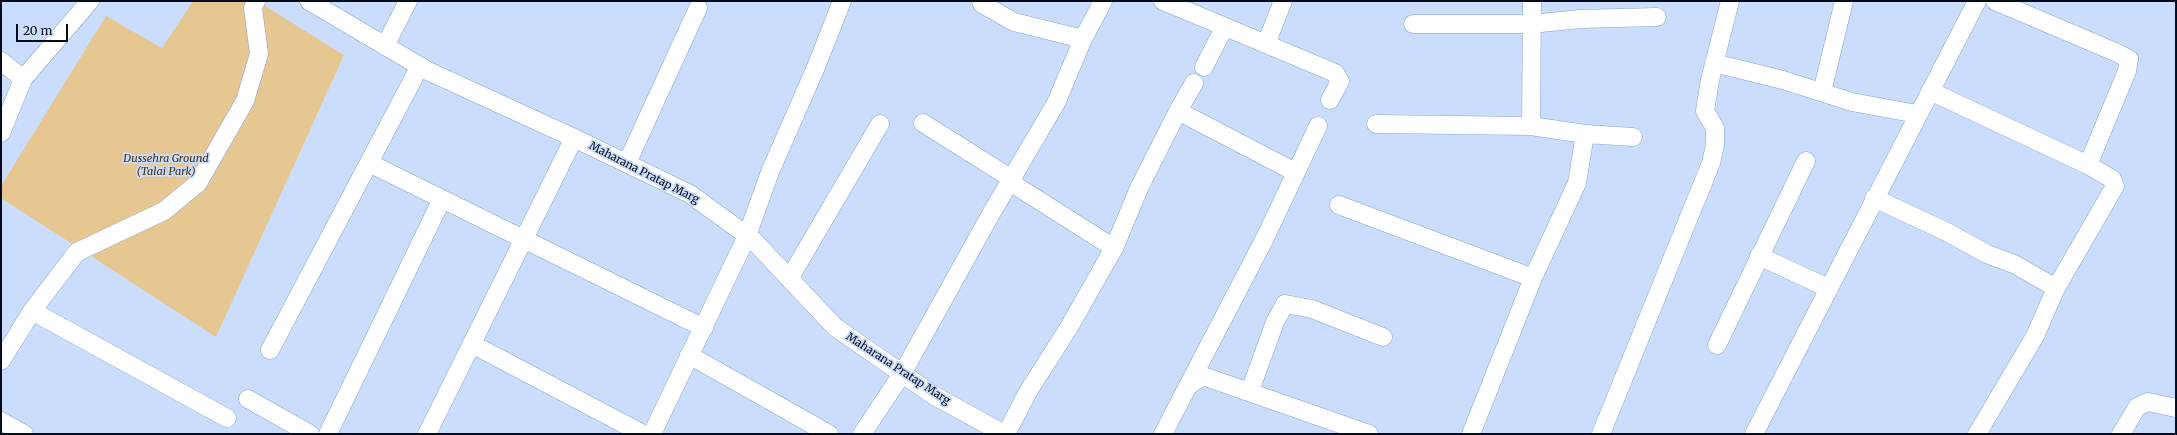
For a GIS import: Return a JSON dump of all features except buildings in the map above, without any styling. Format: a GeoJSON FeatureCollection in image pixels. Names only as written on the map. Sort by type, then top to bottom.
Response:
{"type":"FeatureCollection","features":[{"type":"Feature","properties":{"kind":"street"},"geometry":{"type":"LineString","coordinates":[[1,133],[23,79],[90,1]]}},
{"type":"Feature","properties":{"kind":"street"},"geometry":{"type":"LineString","coordinates":[[1,361],[32,311],[76,252],[164,211],[198,182],[245,101],[259,54],[253,8],[256,1]]}},
{"type":"Feature","properties":{"kind":"street","name":"Maharana Pratap Marg"},"geometry":{"type":"LineString","coordinates":[[309,1],[420,66],[690,194],[747,236],[835,327],[933,395],[1005,434]]}},
{"type":"Feature","properties":{"kind":"street"},"geometry":{"type":"LineString","coordinates":[[385,46],[408,1]]}},
{"type":"Feature","properties":{"kind":"street"},"geometry":{"type":"LineString","coordinates":[[652,434],[747,236],[770,172],[816,67],[842,1]]}},
{"type":"Feature","properties":{"kind":"street"},"geometry":{"type":"LineString","coordinates":[[981,1],[982,4],[1014,22],[1083,39]]}},
{"type":"Feature","properties":{"kind":"street"},"geometry":{"type":"LineString","coordinates":[[862,434],[902,374],[1056,103],[1083,39],[1103,1]]}},
{"type":"Feature","properties":{"kind":"street"},"geometry":{"type":"LineString","coordinates":[[1163,1],[1224,28],[1335,73],[1340,81],[1330,100]]}},
{"type":"Feature","properties":{"kind":"street"},"geometry":{"type":"LineString","coordinates":[[1266,44],[1283,1]]}},
{"type":"Feature","properties":{"kind":"street"},"geometry":{"type":"LineString","coordinates":[[1531,126],[1532,1]]}},
{"type":"Feature","properties":{"kind":"street"},"geometry":{"type":"LineString","coordinates":[[1601,434],[1711,163],[1716,145],[1715,128],[1705,111],[1714,63],[1730,1]]}},
{"type":"Feature","properties":{"kind":"street"},"geometry":{"type":"LineString","coordinates":[[1822,92],[1844,1]]}},
{"type":"Feature","properties":{"kind":"street"},"geometry":{"type":"LineString","coordinates":[[1760,432],[1828,288],[1977,1]]}},
{"type":"Feature","properties":{"kind":"street"},"geometry":{"type":"LineString","coordinates":[[1995,1],[2115,52],[2128,59],[2127,71],[2088,165]]}},
{"type":"Feature","properties":{"kind":"street"},"geometry":{"type":"LineString","coordinates":[[627,163],[698,8]]}},
{"type":"Feature","properties":{"kind":"street"},"geometry":{"type":"LineString","coordinates":[[1412,24],[1532,24],[1580,19],[1657,17]]}},
{"type":"Feature","properties":{"kind":"street"},"geometry":{"type":"LineString","coordinates":[[1204,67],[1224,28]]}},
{"type":"Feature","properties":{"kind":"street"},"geometry":{"type":"LineString","coordinates":[[1,61],[23,79]]}},
{"type":"Feature","properties":{"kind":"street"},"geometry":{"type":"LineString","coordinates":[[1714,63],[1784,80],[1852,102],[1917,114]]}},
{"type":"Feature","properties":{"kind":"street"},"geometry":{"type":"LineString","coordinates":[[270,350],[420,66]]}},
{"type":"Feature","properties":{"kind":"street"},"geometry":{"type":"LineString","coordinates":[[1005,434],[1029,390],[1068,328],[1114,248],[1140,186],[1194,83]]}},
{"type":"Feature","properties":{"kind":"street"},"geometry":{"type":"LineString","coordinates":[[1930,91],[2088,165],[2112,179],[2115,186],[2056,288],[2034,336],[1977,434]]}},
{"type":"Feature","properties":{"kind":"street"},"geometry":{"type":"LineString","coordinates":[[1178,111],[1295,172]]}},
{"type":"Feature","properties":{"kind":"street"},"geometry":{"type":"LineString","coordinates":[[923,123],[1114,248]]}},
{"type":"Feature","properties":{"kind":"street"},"geometry":{"type":"LineString","coordinates":[[789,279],[880,124]]}},
{"type":"Feature","properties":{"kind":"street"},"geometry":{"type":"LineString","coordinates":[[1376,124],[1531,126],[1585,134],[1633,137]]}},
{"type":"Feature","properties":{"kind":"street"},"geometry":{"type":"LineString","coordinates":[[1163,434],[1265,238],[1318,126]]}},
{"type":"Feature","properties":{"kind":"street"},"geometry":{"type":"LineString","coordinates":[[1471,434],[1533,278],[1577,183],[1585,134]]}},
{"type":"Feature","properties":{"kind":"street"},"geometry":{"type":"LineString","coordinates":[[427,434],[574,138]]}},
{"type":"Feature","properties":{"kind":"street"},"geometry":{"type":"LineString","coordinates":[[1717,345],[1806,161]]}},
{"type":"Feature","properties":{"kind":"street"},"geometry":{"type":"LineString","coordinates":[[369,163],[704,328]]}},
{"type":"Feature","properties":{"kind":"street"},"geometry":{"type":"LineString","coordinates":[[1874,198],[1947,232],[1987,254],[2014,264],[2056,288]]}},
{"type":"Feature","properties":{"kind":"street"},"geometry":{"type":"LineString","coordinates":[[328,434],[442,199]]}},
{"type":"Feature","properties":{"kind":"street"},"geometry":{"type":"LineString","coordinates":[[1339,205],[1533,278]]}},
{"type":"Feature","properties":{"kind":"street"},"geometry":{"type":"LineString","coordinates":[[1759,256],[1828,288]]}},
{"type":"Feature","properties":{"kind":"street"},"geometry":{"type":"LineString","coordinates":[[1250,391],[1275,322],[1285,304],[1312,309],[1383,337]]}},
{"type":"Feature","properties":{"kind":"street"},"geometry":{"type":"LineString","coordinates":[[32,311],[227,418]]}},
{"type":"Feature","properties":{"kind":"street"},"geometry":{"type":"LineString","coordinates":[[472,344],[643,434]]}},
{"type":"Feature","properties":{"kind":"street"},"geometry":{"type":"LineString","coordinates":[[689,355],[830,434]]}},
{"type":"Feature","properties":{"kind":"street"},"geometry":{"type":"LineString","coordinates":[[1188,386],[1203,376],[1250,391],[1369,434]]}},
{"type":"Feature","properties":{"kind":"street"},"geometry":{"type":"LineString","coordinates":[[248,399],[310,434]]}},
{"type":"Feature","properties":{"kind":"street"},"geometry":{"type":"LineString","coordinates":[[2121,434],[2137,407],[2148,402],[2176,408]]}},
{"type":"Feature","properties":{"kind":"street"},"geometry":{"type":"LineString","coordinates":[[1,421],[24,434]]}},
{"type":"Feature","properties":{"kind":"green space","name":"Dussehra Ground (Talai Park)"},"geometry":{"type":"Polygon","coordinates":[[[193,1],[257,1],[344,55],[216,337],[1,198],[1,186],[106,16],[162,48],[193,1]]]}}]}
